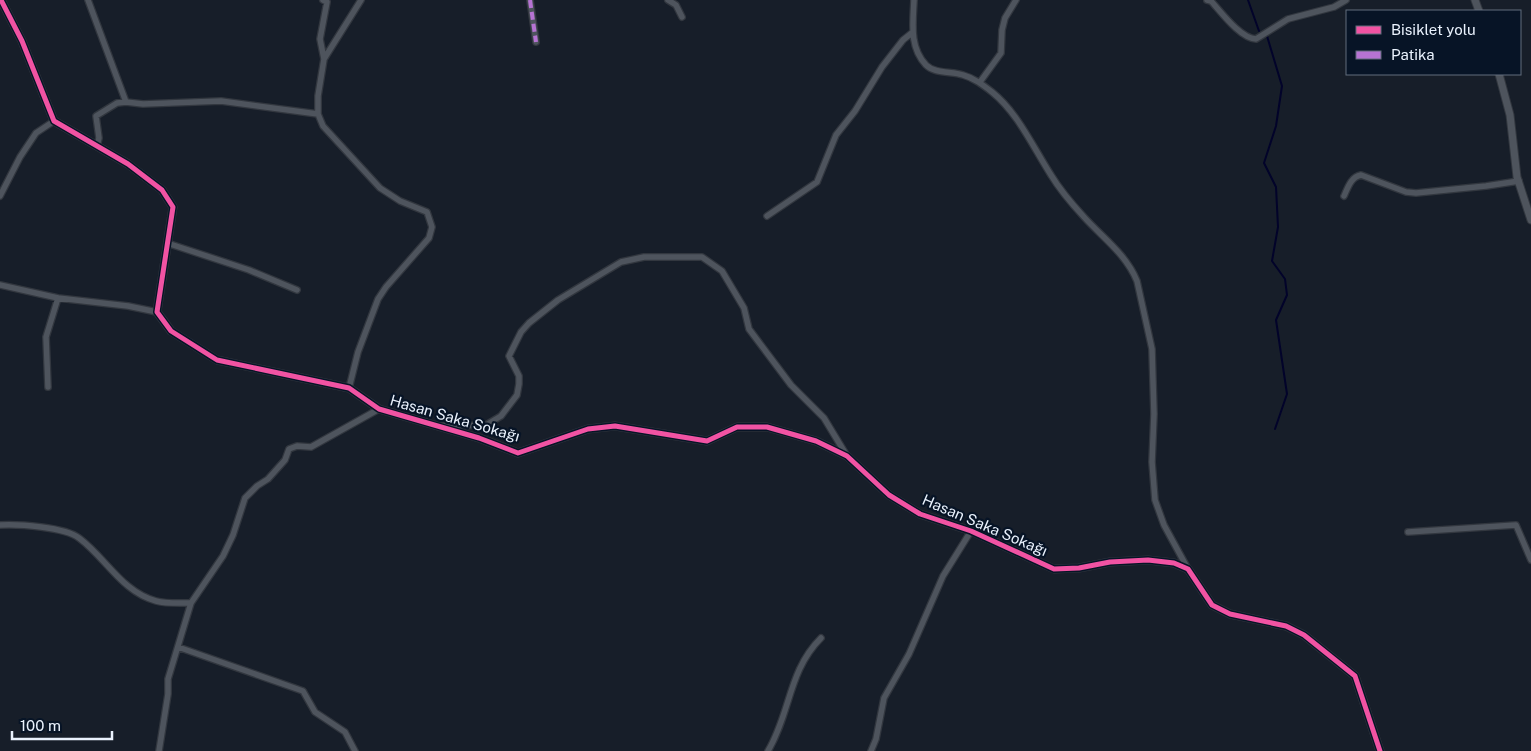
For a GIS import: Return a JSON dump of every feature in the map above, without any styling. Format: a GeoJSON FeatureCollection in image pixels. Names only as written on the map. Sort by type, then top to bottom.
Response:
{"type":"FeatureCollection","features":[{"type":"Feature","properties":{"kind":"street"},"geometry":{"type":"LineString","coordinates":[[0,285],[58,298],[128,306],[157,312],[173,207],[162,190],[128,164],[54,120],[22,41],[1,0]]}},
{"type":"Feature","properties":{"kind":"street"},"geometry":{"type":"LineString","coordinates":[[88,0],[126,102]]}},
{"type":"Feature","properties":{"kind":"street"},"geometry":{"type":"LineString","coordinates":[[323,0],[327,2],[320,39],[324,59],[318,96],[318,114],[324,126],[380,188],[400,201],[427,212],[432,227],[430,238],[386,287],[378,299],[358,352],[349,388]]}},
{"type":"Feature","properties":{"kind":"street"},"geometry":{"type":"LineString","coordinates":[[324,59],[361,0]]}},
{"type":"Feature","properties":{"kind":"street"},"geometry":{"type":"LineString","coordinates":[[530,0],[536,42]]}},
{"type":"Feature","properties":{"kind":"street"},"geometry":{"type":"LineString","coordinates":[[668,0],[676,5],[682,17]]}},
{"type":"Feature","properties":{"kind":"street"},"geometry":{"type":"LineString","coordinates":[[914,0],[913,42],[928,66],[980,82],[1007,107],[1065,194],[1083,216],[1125,258],[1137,281],[1152,350],[1154,414],[1153,488],[1164,525],[1188,569],[1212,605],[1230,614],[1286,626],[1304,635],[1355,676],[1380,751]]}},
{"type":"Feature","properties":{"kind":"street"},"geometry":{"type":"LineString","coordinates":[[980,82],[1002,53],[1002,30],[1005,18],[1016,0]]}},
{"type":"Feature","properties":{"kind":"street"},"geometry":{"type":"LineString","coordinates":[[1208,0],[1243,35],[1253,39],[1288,19],[1334,7],[1346,0]]}},
{"type":"Feature","properties":{"kind":"street"},"geometry":{"type":"LineString","coordinates":[[767,216],[817,182],[836,135],[855,111],[882,67],[903,40],[913,32]]}},
{"type":"Feature","properties":{"kind":"street"},"geometry":{"type":"LineString","coordinates":[[1499,75],[1510,115],[1519,181],[1531,220]]}},
{"type":"Feature","properties":{"kind":"street"},"geometry":{"type":"LineString","coordinates":[[97,146],[99,138],[96,116],[117,103],[220,101],[318,114]]}},
{"type":"Feature","properties":{"kind":"street"},"geometry":{"type":"LineString","coordinates":[[0,196],[20,157],[36,133],[54,120]]}},
{"type":"Feature","properties":{"kind":"street"},"geometry":{"type":"LineString","coordinates":[[1344,196],[1350,182],[1356,176],[1361,175],[1406,192],[1416,193],[1519,181]]}},
{"type":"Feature","properties":{"kind":"street"},"geometry":{"type":"LineString","coordinates":[[167,243],[249,270],[297,290]]}},
{"type":"Feature","properties":{"kind":"street"},"geometry":{"type":"LineString","coordinates":[[439,426],[486,425],[501,416],[517,395],[519,384],[519,376],[509,356],[521,332],[529,323],[558,300],[620,262],[644,257],[702,256],[722,271],[744,308],[749,329],[791,385],[824,418],[847,456]]}},
{"type":"Feature","properties":{"kind":"street"},"geometry":{"type":"LineString","coordinates":[[48,387],[46,337],[58,298]]}},
{"type":"Feature","properties":{"kind":"street","name":"Hasan Saka Sokağı"},"geometry":{"type":"LineString","coordinates":[[157,312],[171,331],[217,360],[349,388],[379,409],[479,438],[518,453],[588,429],[615,426],[707,441],[736,427],[767,428],[816,441],[847,456],[889,495],[920,514],[971,531],[1054,569],[1079,568],[1110,562],[1148,560],[1174,563],[1188,569]]}},
{"type":"Feature","properties":{"kind":"street"},"geometry":{"type":"LineString","coordinates":[[159,751],[168,694],[168,679],[191,603],[223,556],[233,535],[245,498],[285,460],[289,450],[297,446],[311,447],[379,409]]}},
{"type":"Feature","properties":{"kind":"street"},"geometry":{"type":"LineString","coordinates":[[1408,532],[1516,524],[1531,560]]}},
{"type":"Feature","properties":{"kind":"street"},"geometry":{"type":"LineString","coordinates":[[0,525],[30,526],[59,530],[78,537],[120,580],[134,591],[157,602],[191,603]]}},
{"type":"Feature","properties":{"kind":"street"},"geometry":{"type":"LineString","coordinates":[[871,751],[876,739],[884,698],[909,654],[936,589],[971,531]]}},
{"type":"Feature","properties":{"kind":"street"},"geometry":{"type":"LineString","coordinates":[[768,751],[781,725],[793,682],[800,666],[810,650],[821,638]]}},
{"type":"Feature","properties":{"kind":"street"},"geometry":{"type":"LineString","coordinates":[[178,647],[303,691],[315,712],[345,732],[355,751]]}},
{"type":"Feature","properties":{"kind":"waterway"},"geometry":{"type":"LineString","coordinates":[[1248,0],[1259,31]]}},
{"type":"Feature","properties":{"kind":"waterway"},"geometry":{"type":"LineString","coordinates":[[1267,36],[1282,86],[1276,126],[1264,163],[1276,187],[1278,227],[1272,261],[1285,279],[1287,295],[1276,320],[1287,394],[1275,429]]}},
{"type":"Feature","properties":{"kind":"marked path"},"geometry":{"type":"LineString","coordinates":[[530,0],[536,42]]}},
{"type":"Feature","properties":{"kind":"cycle path"},"geometry":{"type":"LineString","coordinates":[[1,0],[22,41],[54,121],[128,164],[162,190],[173,207],[157,312],[171,331],[217,360],[349,388],[379,409],[479,438],[518,453],[588,429],[615,426],[707,441],[737,427],[767,427],[816,441],[847,456],[889,495],[920,514],[971,531],[1054,569],[1079,568],[1110,562],[1148,560],[1174,563],[1188,569],[1212,605],[1230,614],[1286,626],[1304,635],[1355,676],[1380,751]]}}]}
